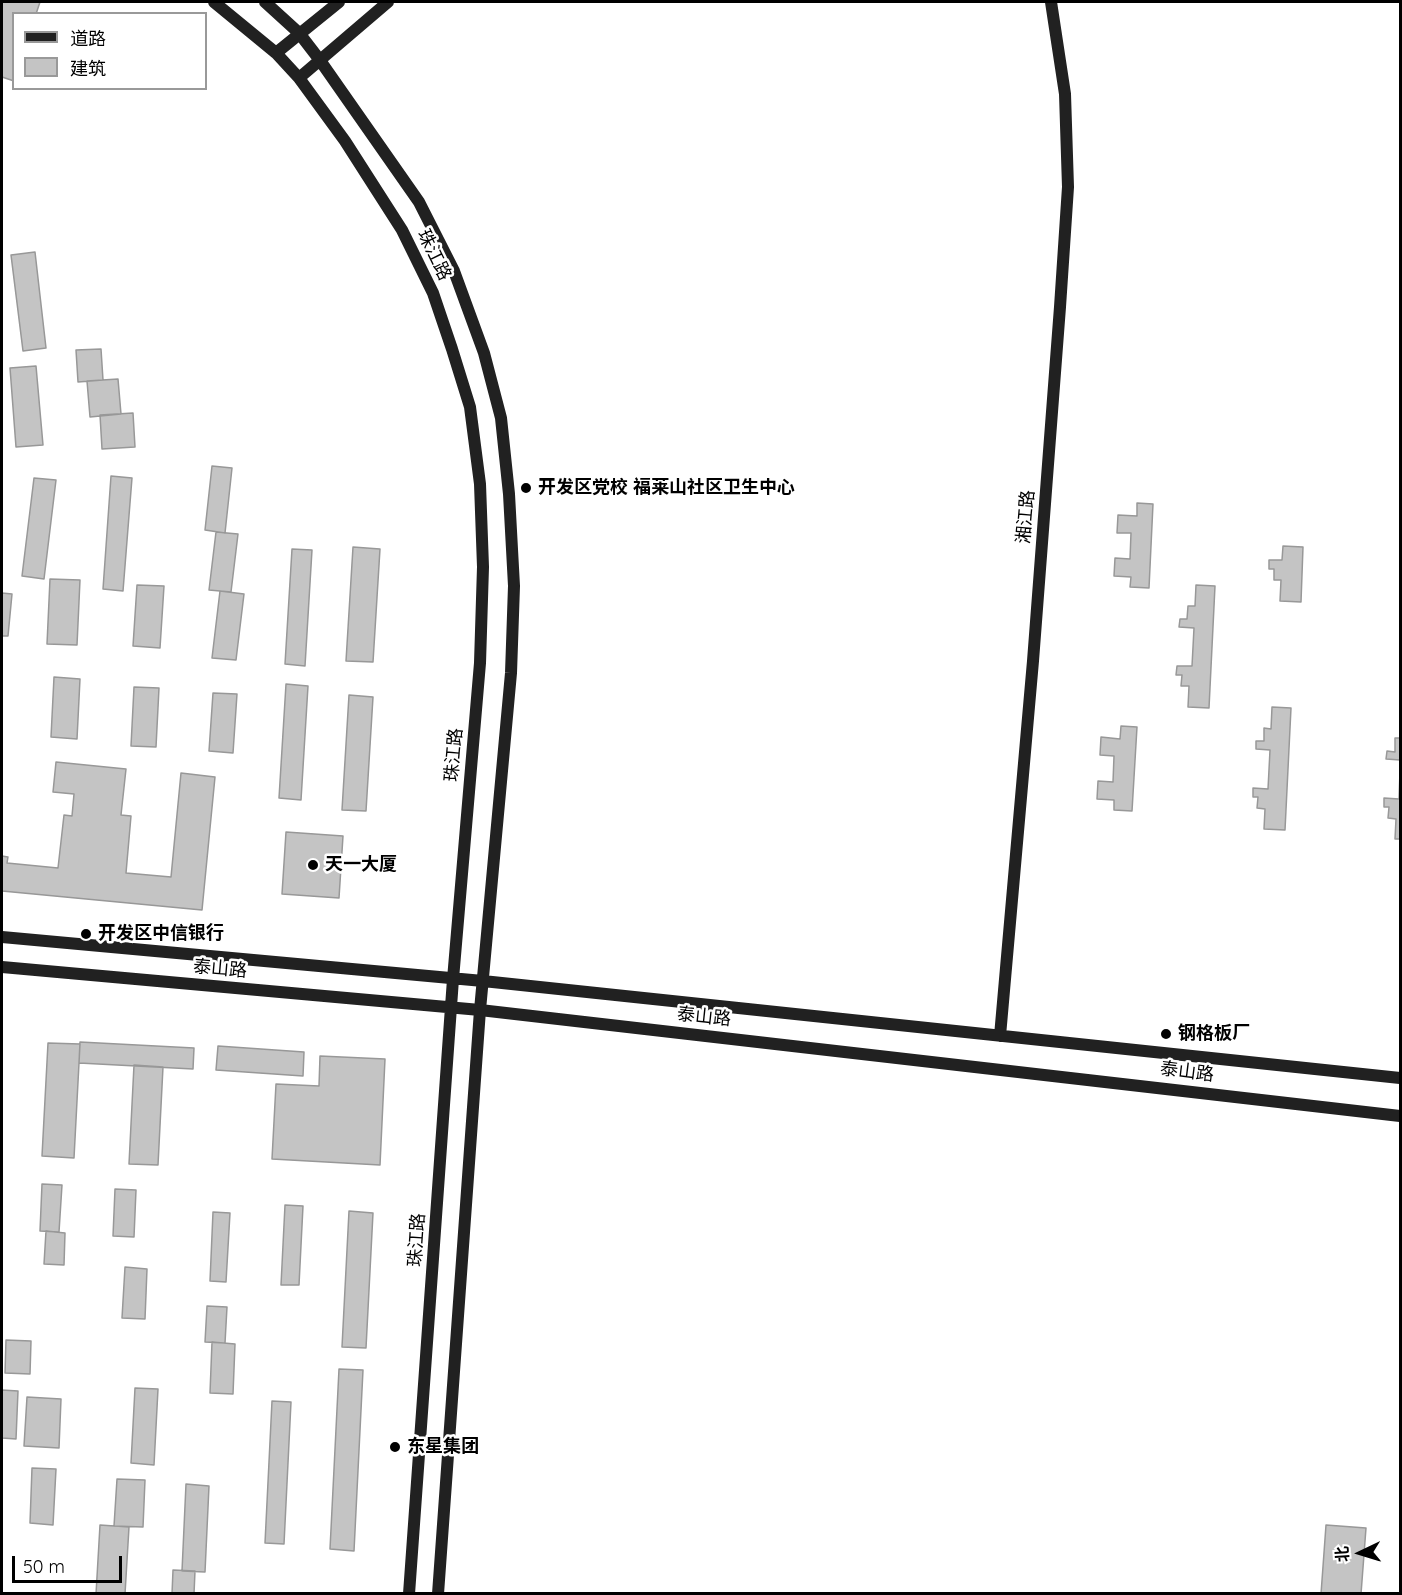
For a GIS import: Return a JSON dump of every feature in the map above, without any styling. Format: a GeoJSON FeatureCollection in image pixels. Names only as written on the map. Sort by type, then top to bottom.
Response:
{"type":"FeatureCollection","features":[{"type":"Feature","properties":{"kind":"main road","name":"珠江路"},"geometry":{"type":"LineString","coordinates":[[214,2],[276,52],[298,78],[345,141],[402,230],[433,293],[470,408],[480,484],[483,567],[480,663],[453,979],[453,1008],[409,1593]]}},
{"type":"Feature","properties":{"kind":"main road"},"geometry":{"type":"LineString","coordinates":[[265,2],[299,33],[319,59],[419,202],[454,271],[484,353],[501,418],[510,494],[514,586],[511,674],[480,1010],[438,1593]]}},
{"type":"Feature","properties":{"kind":"main road"},"geometry":{"type":"LineString","coordinates":[[276,52],[339,2]]}},
{"type":"Feature","properties":{"kind":"main road"},"geometry":{"type":"LineString","coordinates":[[298,78],[387,2]]}},
{"type":"Feature","properties":{"kind":"main road","name":"湘江路"},"geometry":{"type":"LineString","coordinates":[[1000,1036],[1034,649],[1068,187],[1065,94],[1051,2]]}},
{"type":"Feature","properties":{"kind":"main road","name":"泰山路"},"geometry":{"type":"LineString","coordinates":[[2,937],[483,981],[1401,1078]]}},
{"type":"Feature","properties":{"kind":"main road","name":"泰山路"},"geometry":{"type":"LineString","coordinates":[[2,968],[480,1010],[1401,1116]]}},
{"type":"Feature","properties":{"kind":"building"},"geometry":{"type":"Polygon","coordinates":[[[2,2],[40,2],[37,12],[12,12],[12,80],[2,77],[2,2]]]}},
{"type":"Feature","properties":{"kind":"building"},"geometry":{"type":"Polygon","coordinates":[[[35,252],[46,348],[23,351],[11,255],[35,252]]]}},
{"type":"Feature","properties":{"kind":"building"},"geometry":{"type":"Polygon","coordinates":[[[101,349],[103,380],[78,382],[76,350],[101,349]]]}},
{"type":"Feature","properties":{"kind":"building"},"geometry":{"type":"Polygon","coordinates":[[[36,366],[43,445],[16,447],[10,368],[36,366]]]}},
{"type":"Feature","properties":{"kind":"building"},"geometry":{"type":"Polygon","coordinates":[[[118,379],[121,414],[90,417],[87,381],[118,379]]]}},
{"type":"Feature","properties":{"kind":"building"},"geometry":{"type":"Polygon","coordinates":[[[133,413],[135,447],[102,449],[100,415],[133,413]]]}},
{"type":"Feature","properties":{"kind":"building"},"geometry":{"type":"Polygon","coordinates":[[[212,466],[232,468],[225,533],[205,530],[212,466]]]}},
{"type":"Feature","properties":{"kind":"building"},"geometry":{"type":"Polygon","coordinates":[[[111,476],[132,478],[123,591],[103,589],[111,476]]]}},
{"type":"Feature","properties":{"kind":"building"},"geometry":{"type":"Polygon","coordinates":[[[34,478],[56,480],[44,579],[22,576],[34,478]]]}},
{"type":"Feature","properties":{"kind":"building"},"geometry":{"type":"Polygon","coordinates":[[[1137,503],[1153,504],[1149,588],[1130,587],[1131,577],[1114,576],[1115,558],[1130,559],[1131,533],[1117,533],[1118,515],[1137,516],[1137,503]]]}},
{"type":"Feature","properties":{"kind":"building"},"geometry":{"type":"Polygon","coordinates":[[[216,532],[238,534],[231,592],[209,590],[216,532]]]}},
{"type":"Feature","properties":{"kind":"building"},"geometry":{"type":"Polygon","coordinates":[[[1283,546],[1303,547],[1301,602],[1280,601],[1281,580],[1274,580],[1274,569],[1269,569],[1269,560],[1282,560],[1283,546]]]}},
{"type":"Feature","properties":{"kind":"building"},"geometry":{"type":"Polygon","coordinates":[[[353,547],[380,549],[373,662],[346,661],[353,547]]]}},
{"type":"Feature","properties":{"kind":"building"},"geometry":{"type":"Polygon","coordinates":[[[292,549],[312,550],[305,666],[285,664],[292,549]]]}},
{"type":"Feature","properties":{"kind":"building"},"geometry":{"type":"Polygon","coordinates":[[[50,579],[80,580],[77,645],[47,644],[50,579]]]}},
{"type":"Feature","properties":{"kind":"building"},"geometry":{"type":"Polygon","coordinates":[[[137,585],[164,586],[160,648],[133,646],[137,585]]]}},
{"type":"Feature","properties":{"kind":"building"},"geometry":{"type":"Polygon","coordinates":[[[1196,585],[1215,586],[1209,708],[1188,707],[1189,686],[1181,686],[1182,675],[1176,675],[1177,666],[1192,666],[1194,628],[1179,627],[1180,619],[1187,619],[1188,606],[1195,606],[1196,585]]]}},
{"type":"Feature","properties":{"kind":"building"},"geometry":{"type":"Polygon","coordinates":[[[220,591],[244,594],[236,660],[212,658],[220,591]]]}},
{"type":"Feature","properties":{"kind":"building"},"geometry":{"type":"Polygon","coordinates":[[[2,593],[12,594],[8,636],[2,636],[2,593]]]}},
{"type":"Feature","properties":{"kind":"building"},"geometry":{"type":"Polygon","coordinates":[[[54,677],[80,679],[77,739],[51,737],[54,677]]]}},
{"type":"Feature","properties":{"kind":"building"},"geometry":{"type":"Polygon","coordinates":[[[286,684],[308,686],[301,800],[279,798],[286,684]]]}},
{"type":"Feature","properties":{"kind":"building"},"geometry":{"type":"Polygon","coordinates":[[[134,687],[159,688],[156,747],[131,746],[134,687]]]}},
{"type":"Feature","properties":{"kind":"building"},"geometry":{"type":"Polygon","coordinates":[[[213,693],[237,694],[233,753],[209,751],[213,693]]]}},
{"type":"Feature","properties":{"kind":"building"},"geometry":{"type":"Polygon","coordinates":[[[349,695],[373,697],[366,811],[342,810],[349,695]]]}},
{"type":"Feature","properties":{"kind":"building"},"geometry":{"type":"Polygon","coordinates":[[[1272,707],[1291,708],[1285,830],[1264,829],[1265,809],[1257,808],[1258,797],[1253,797],[1253,788],[1268,789],[1270,750],[1256,749],[1256,741],[1264,741],[1264,728],[1271,729],[1272,707]]]}},
{"type":"Feature","properties":{"kind":"building"},"geometry":{"type":"Polygon","coordinates":[[[1121,726],[1137,727],[1132,811],[1114,810],[1114,800],[1097,799],[1098,781],[1113,782],[1114,756],[1100,755],[1101,737],[1120,739],[1121,726]]]}},
{"type":"Feature","properties":{"kind":"building"},"geometry":{"type":"Polygon","coordinates":[[[1395,738],[1400,738],[1400,760],[1386,759],[1387,751],[1395,752],[1395,738]]]}},
{"type":"Feature","properties":{"kind":"building"},"geometry":{"type":"Polygon","coordinates":[[[56,762],[126,769],[121,815],[131,816],[126,873],[171,877],[181,773],[215,777],[202,910],[2,891],[2,856],[8,857],[7,863],[58,868],[64,815],[72,816],[74,794],[53,792],[56,762]]]}},
{"type":"Feature","properties":{"kind":"building"},"geometry":{"type":"Polygon","coordinates":[[[1400,771],[1400,839],[1395,839],[1396,819],[1388,818],[1389,807],[1384,807],[1384,798],[1399,799],[1400,771]]]}},
{"type":"Feature","properties":{"kind":"building","name":"天一大厦"},"geometry":{"type":"Polygon","coordinates":[[[286,832],[343,836],[339,898],[282,894],[286,832]]]}},
{"type":"Feature","properties":{"kind":"building"},"geometry":{"type":"Polygon","coordinates":[[[80,1042],[194,1048],[193,1069],[79,1063],[80,1042]]]}},
{"type":"Feature","properties":{"kind":"building"},"geometry":{"type":"Polygon","coordinates":[[[48,1043],[80,1044],[74,1158],[42,1156],[48,1043]]]}},
{"type":"Feature","properties":{"kind":"building"},"geometry":{"type":"Polygon","coordinates":[[[218,1046],[304,1052],[303,1076],[216,1070],[218,1046]]]}},
{"type":"Feature","properties":{"kind":"building"},"geometry":{"type":"Polygon","coordinates":[[[320,1056],[385,1059],[380,1165],[272,1159],[276,1084],[319,1086],[320,1056]]]}},
{"type":"Feature","properties":{"kind":"building"},"geometry":{"type":"Polygon","coordinates":[[[134,1065],[163,1067],[158,1165],[129,1164],[134,1065]]]}},
{"type":"Feature","properties":{"kind":"building"},"geometry":{"type":"Polygon","coordinates":[[[42,1184],[62,1185],[59,1232],[40,1231],[42,1184]]]}},
{"type":"Feature","properties":{"kind":"building"},"geometry":{"type":"Polygon","coordinates":[[[115,1189],[136,1190],[134,1237],[113,1236],[115,1189]]]}},
{"type":"Feature","properties":{"kind":"building"},"geometry":{"type":"Polygon","coordinates":[[[285,1205],[303,1206],[299,1285],[281,1285],[285,1205]]]}},
{"type":"Feature","properties":{"kind":"building"},"geometry":{"type":"Polygon","coordinates":[[[349,1211],[373,1213],[366,1348],[342,1347],[349,1211]]]}},
{"type":"Feature","properties":{"kind":"building"},"geometry":{"type":"Polygon","coordinates":[[[213,1212],[230,1213],[226,1282],[210,1281],[213,1212]]]}},
{"type":"Feature","properties":{"kind":"building"},"geometry":{"type":"Polygon","coordinates":[[[46,1231],[65,1233],[64,1265],[44,1264],[46,1231]]]}},
{"type":"Feature","properties":{"kind":"building"},"geometry":{"type":"Polygon","coordinates":[[[125,1267],[147,1269],[145,1319],[122,1318],[125,1267]]]}},
{"type":"Feature","properties":{"kind":"building"},"geometry":{"type":"Polygon","coordinates":[[[207,1306],[227,1307],[225,1343],[205,1342],[207,1306]]]}},
{"type":"Feature","properties":{"kind":"building"},"geometry":{"type":"Polygon","coordinates":[[[6,1340],[31,1341],[30,1374],[5,1373],[6,1340]]]}},
{"type":"Feature","properties":{"kind":"building"},"geometry":{"type":"Polygon","coordinates":[[[212,1342],[235,1344],[233,1394],[210,1393],[212,1342]]]}},
{"type":"Feature","properties":{"kind":"building"},"geometry":{"type":"Polygon","coordinates":[[[339,1369],[363,1370],[354,1551],[330,1549],[339,1369]]]}},
{"type":"Feature","properties":{"kind":"building"},"geometry":{"type":"Polygon","coordinates":[[[135,1388],[158,1389],[154,1465],[131,1463],[135,1388]]]}},
{"type":"Feature","properties":{"kind":"building"},"geometry":{"type":"Polygon","coordinates":[[[2,1390],[18,1391],[16,1439],[2,1438],[2,1390]]]}},
{"type":"Feature","properties":{"kind":"building"},"geometry":{"type":"Polygon","coordinates":[[[27,1397],[61,1399],[59,1448],[24,1446],[27,1397]]]}},
{"type":"Feature","properties":{"kind":"building"},"geometry":{"type":"Polygon","coordinates":[[[272,1401],[291,1402],[284,1544],[265,1543],[272,1401]]]}},
{"type":"Feature","properties":{"kind":"building"},"geometry":{"type":"Polygon","coordinates":[[[32,1468],[56,1469],[53,1525],[30,1523],[32,1468]]]}},
{"type":"Feature","properties":{"kind":"building"},"geometry":{"type":"Polygon","coordinates":[[[117,1479],[145,1480],[143,1527],[114,1526],[117,1479]]]}},
{"type":"Feature","properties":{"kind":"building"},"geometry":{"type":"Polygon","coordinates":[[[186,1484],[209,1486],[205,1572],[182,1571],[186,1484]]]}},
{"type":"Feature","properties":{"kind":"building"},"geometry":{"type":"Polygon","coordinates":[[[100,1525],[129,1527],[125,1594],[96,1594],[100,1525]]]}},
{"type":"Feature","properties":{"kind":"building"},"geometry":{"type":"Polygon","coordinates":[[[1326,1525],[1366,1528],[1361,1594],[1321,1594],[1326,1525]]]}},
{"type":"Feature","properties":{"kind":"building"},"geometry":{"type":"Polygon","coordinates":[[[173,1570],[195,1571],[194,1594],[172,1594],[173,1570]]]}},
{"type":"Feature","properties":{"kind":"place","name":"开发区党校 福莱山社区卫生中心"},"geometry":{"type":"Point","coordinates":[526,488]}},
{"type":"Feature","properties":{"kind":"place","name":"天一大厦"},"geometry":{"type":"Point","coordinates":[313,865]}},
{"type":"Feature","properties":{"kind":"place","name":"开发区中信银行"},"geometry":{"type":"Point","coordinates":[86,934]}},
{"type":"Feature","properties":{"kind":"place","name":"钢格板厂"},"geometry":{"type":"Point","coordinates":[1166,1034]}},
{"type":"Feature","properties":{"kind":"place","name":"东星集团"},"geometry":{"type":"Point","coordinates":[395,1447]}}]}
